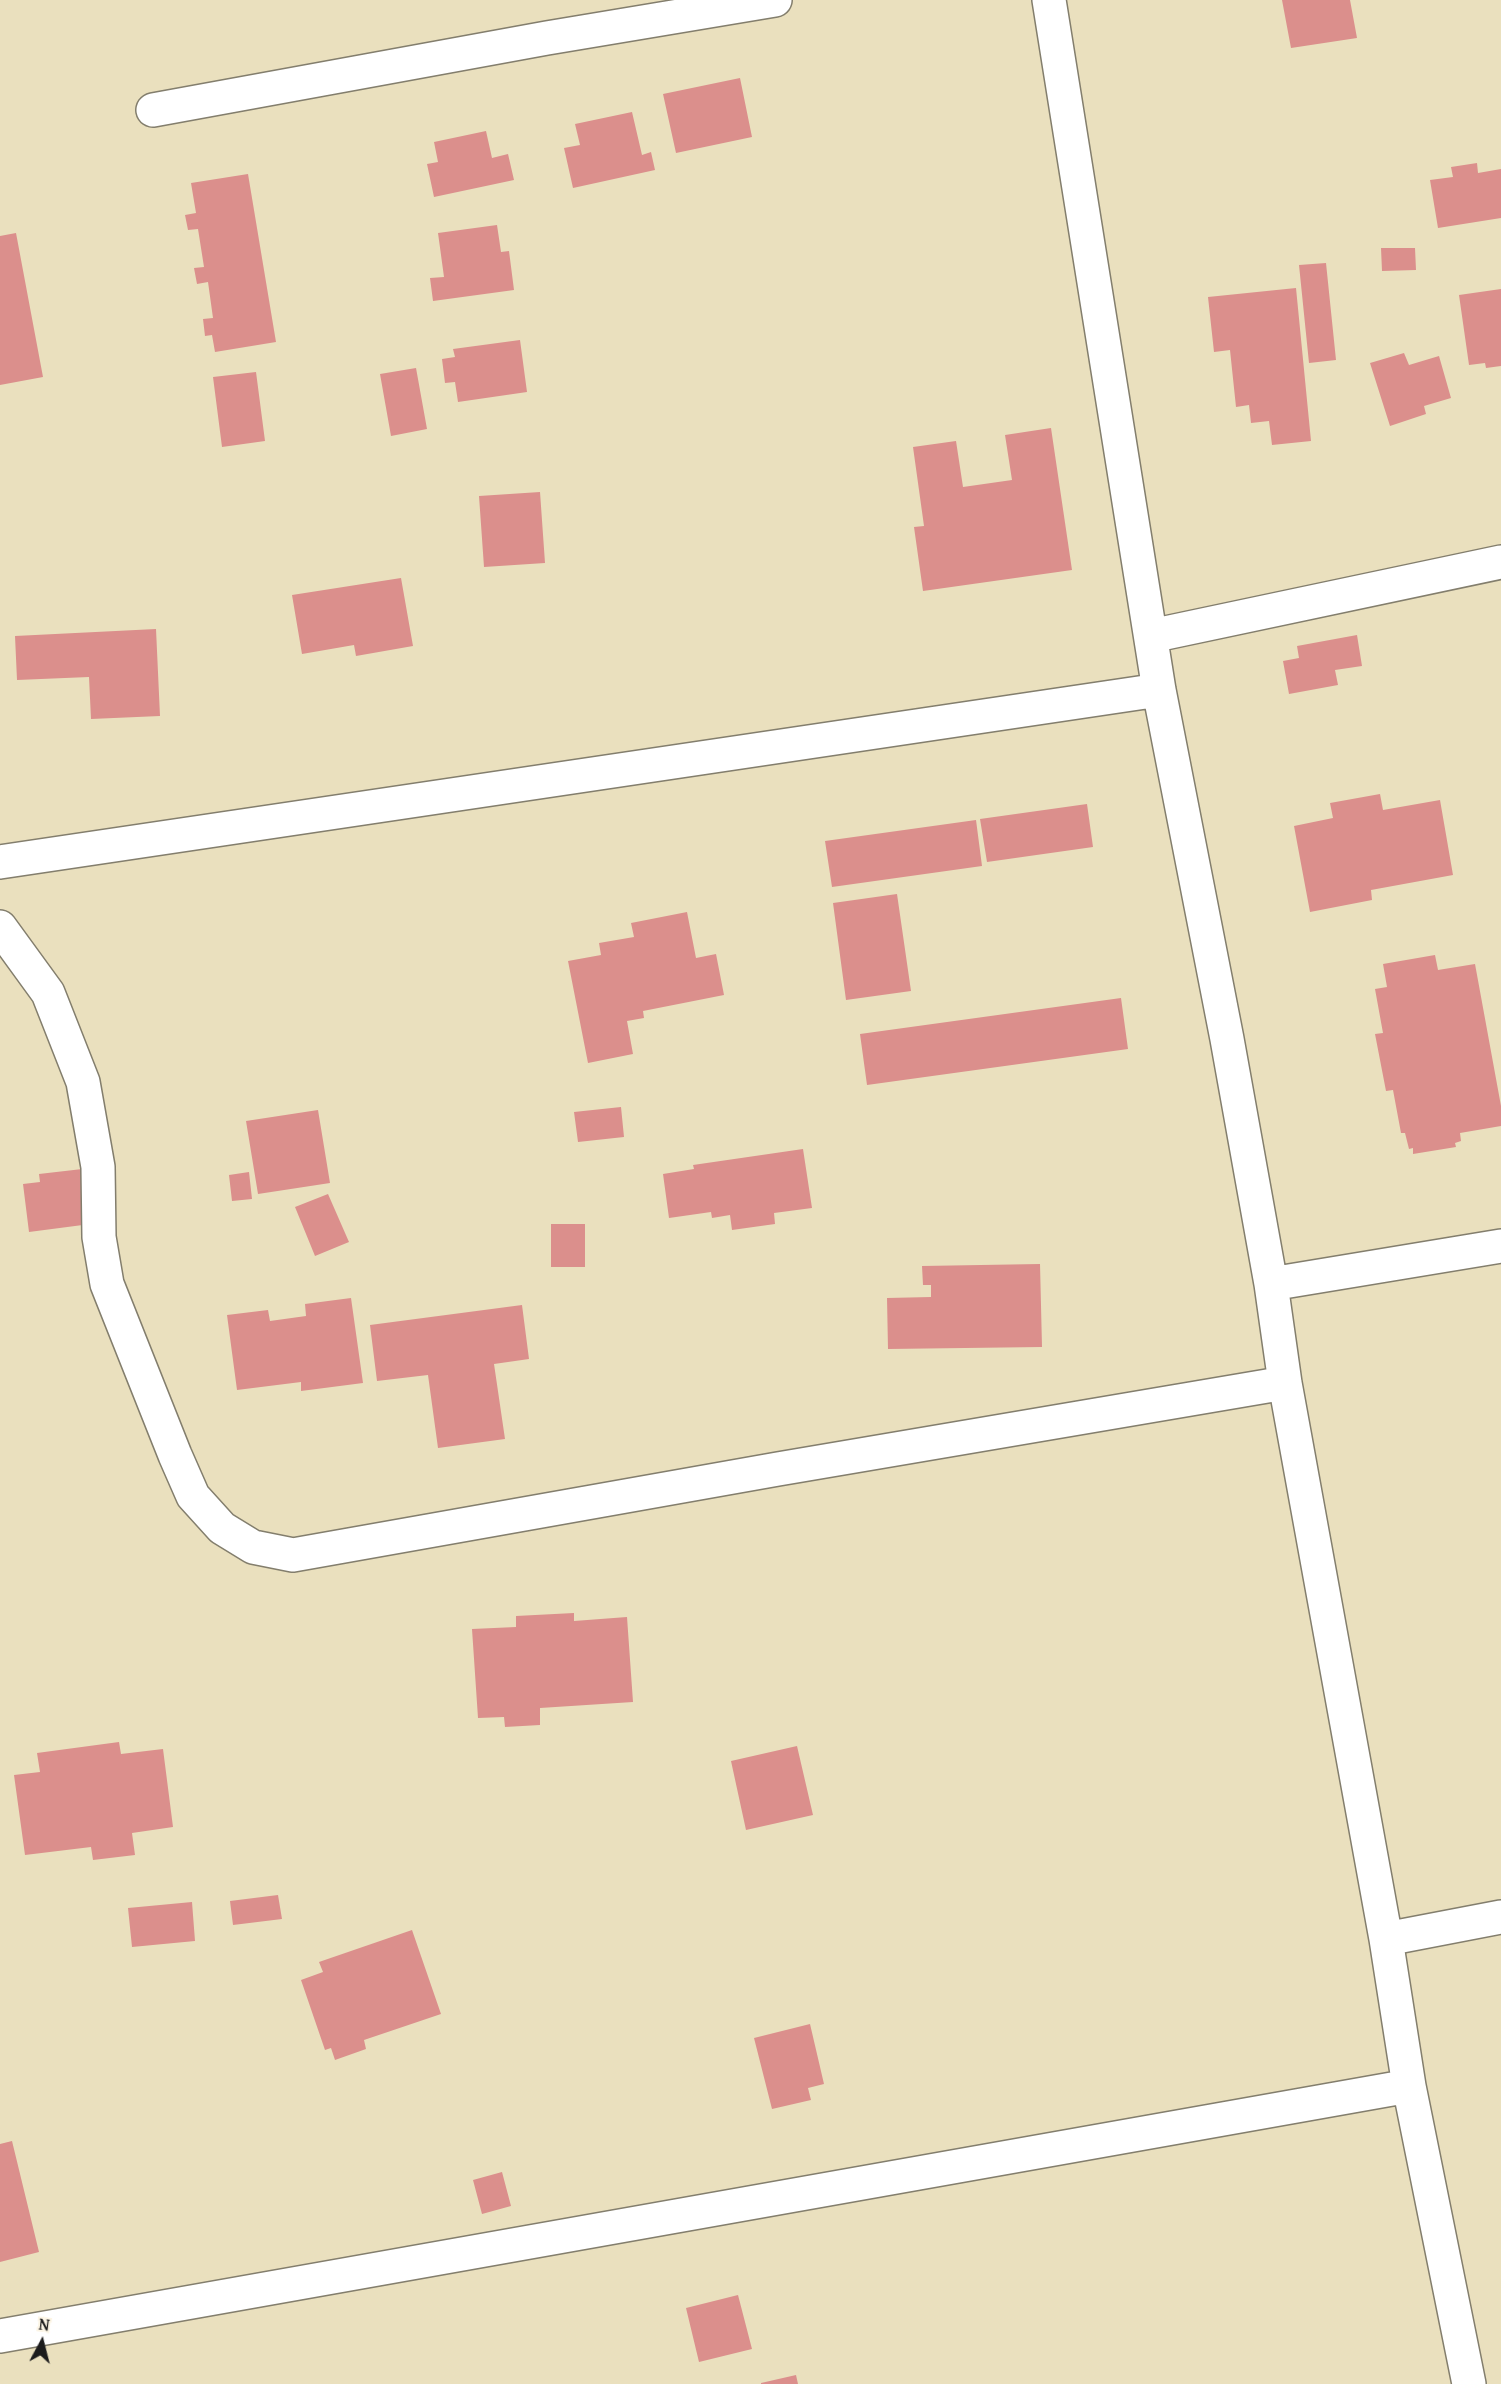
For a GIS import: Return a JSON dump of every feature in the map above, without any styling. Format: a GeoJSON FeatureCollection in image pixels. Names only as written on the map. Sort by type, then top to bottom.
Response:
{"type":"FeatureCollection","features":[{"type":"Feature","properties":{"kind":"street"},"geometry":{"type":"LineString","coordinates":[[153,110],[547,38],[776,0]]}},
{"type":"Feature","properties":{"kind":"street"},"geometry":{"type":"LineString","coordinates":[[1049,0],[1159,690],[1227,1039],[1271,1284],[1284,1383],[1386,1939],[1409,2086],[1469,2384]]}},
{"type":"Feature","properties":{"kind":"street"},"geometry":{"type":"LineString","coordinates":[[1151,636],[1501,562]]}},
{"type":"Feature","properties":{"kind":"street"},"geometry":{"type":"LineString","coordinates":[[0,862],[1159,690]]}},
{"type":"Feature","properties":{"kind":"street"},"geometry":{"type":"LineString","coordinates":[[0,927],[48,993],[83,1082],[98,1167],[99,1237],[107,1284],[175,1455],[193,1496],[222,1528],[253,1546],[293,1556],[789,1467],[1284,1383]]}},
{"type":"Feature","properties":{"kind":"street"},"geometry":{"type":"LineString","coordinates":[[1271,1284],[1501,1246]]}},
{"type":"Feature","properties":{"kind":"street"},"geometry":{"type":"LineString","coordinates":[[1386,1939],[1501,1917]]}},
{"type":"Feature","properties":{"kind":"street"},"geometry":{"type":"LineString","coordinates":[[0,2336],[1409,2086]]}},
{"type":"Feature","properties":{"kind":"building"},"geometry":{"type":"Polygon","coordinates":[[[1282,0],[1350,0],[1357,38],[1291,48],[1282,0]]]}},
{"type":"Feature","properties":{"kind":"building"},"geometry":{"type":"Polygon","coordinates":[[[740,78],[752,137],[676,153],[663,94],[740,78]]]}},
{"type":"Feature","properties":{"kind":"building"},"geometry":{"type":"Polygon","coordinates":[[[632,112],[642,155],[651,152],[655,170],[573,188],[564,148],[580,145],[575,124],[632,112]]]}},
{"type":"Feature","properties":{"kind":"building"},"geometry":{"type":"Polygon","coordinates":[[[486,131],[492,158],[508,154],[514,180],[434,197],[427,164],[438,162],[434,142],[486,131]]]}},
{"type":"Feature","properties":{"kind":"building"},"geometry":{"type":"Polygon","coordinates":[[[1477,163],[1478,173],[1501,169],[1501,218],[1438,228],[1430,180],[1453,177],[1451,167],[1477,163]]]}},
{"type":"Feature","properties":{"kind":"building"},"geometry":{"type":"Polygon","coordinates":[[[248,174],[276,342],[215,352],[212,335],[205,336],[203,319],[213,318],[208,282],[197,284],[194,268],[204,267],[198,229],[188,230],[185,215],[196,213],[191,183],[248,174]]]}},
{"type":"Feature","properties":{"kind":"building"},"geometry":{"type":"Polygon","coordinates":[[[497,225],[501,252],[509,251],[514,290],[433,301],[430,278],[444,277],[438,233],[497,225]]]}},
{"type":"Feature","properties":{"kind":"building"},"geometry":{"type":"Polygon","coordinates":[[[16,233],[43,377],[0,385],[0,236],[16,233]]]}},
{"type":"Feature","properties":{"kind":"building"},"geometry":{"type":"Polygon","coordinates":[[[1381,248],[1415,248],[1416,270],[1382,271],[1381,248]]]}},
{"type":"Feature","properties":{"kind":"building"},"geometry":{"type":"Polygon","coordinates":[[[1326,263],[1336,360],[1309,363],[1299,265],[1326,263]]]}},
{"type":"Feature","properties":{"kind":"building"},"geometry":{"type":"Polygon","coordinates":[[[1296,288],[1311,441],[1272,445],[1269,421],[1251,423],[1249,405],[1236,407],[1230,350],[1214,352],[1208,297],[1296,288]]]}},
{"type":"Feature","properties":{"kind":"building"},"geometry":{"type":"Polygon","coordinates":[[[1501,289],[1501,366],[1486,368],[1485,363],[1469,365],[1459,295],[1501,289]]]}},
{"type":"Feature","properties":{"kind":"building"},"geometry":{"type":"Polygon","coordinates":[[[520,340],[527,392],[458,402],[455,382],[445,383],[442,359],[455,357],[453,349],[520,340]]]}},
{"type":"Feature","properties":{"kind":"building"},"geometry":{"type":"Polygon","coordinates":[[[1404,353],[1409,365],[1439,356],[1451,398],[1424,406],[1426,414],[1390,426],[1370,363],[1404,353]]]}},
{"type":"Feature","properties":{"kind":"building"},"geometry":{"type":"Polygon","coordinates":[[[416,368],[427,429],[391,436],[380,374],[416,368]]]}},
{"type":"Feature","properties":{"kind":"building"},"geometry":{"type":"Polygon","coordinates":[[[256,372],[265,441],[222,447],[213,377],[256,372]]]}},
{"type":"Feature","properties":{"kind":"building"},"geometry":{"type":"Polygon","coordinates":[[[1051,428],[1072,570],[923,591],[914,527],[924,526],[913,447],[956,441],[963,487],[1012,480],[1005,435],[1051,428]]]}},
{"type":"Feature","properties":{"kind":"building"},"geometry":{"type":"Polygon","coordinates":[[[540,492],[545,563],[484,567],[479,496],[540,492]]]}},
{"type":"Feature","properties":{"kind":"building"},"geometry":{"type":"Polygon","coordinates":[[[401,578],[413,646],[356,656],[354,645],[302,654],[292,595],[401,578]]]}},
{"type":"Feature","properties":{"kind":"building"},"geometry":{"type":"Polygon","coordinates":[[[156,629],[160,716],[91,719],[89,677],[17,680],[15,636],[156,629]]]}},
{"type":"Feature","properties":{"kind":"building"},"geometry":{"type":"Polygon","coordinates":[[[1357,635],[1362,666],[1335,670],[1338,685],[1289,694],[1283,661],[1299,658],[1297,646],[1357,635]]]}},
{"type":"Feature","properties":{"kind":"building"},"geometry":{"type":"Polygon","coordinates":[[[1380,794],[1383,810],[1440,800],[1453,875],[1371,890],[1372,900],[1310,912],[1294,826],[1333,818],[1330,803],[1380,794]]]}},
{"type":"Feature","properties":{"kind":"building"},"geometry":{"type":"Polygon","coordinates":[[[1087,804],[1093,847],[987,862],[980,819],[1087,804]]]}},
{"type":"Feature","properties":{"kind":"building"},"geometry":{"type":"Polygon","coordinates":[[[976,820],[982,866],[832,887],[825,841],[976,820]]]}},
{"type":"Feature","properties":{"kind":"building"},"geometry":{"type":"Polygon","coordinates":[[[897,894],[911,991],[846,1000],[833,903],[897,894]]]}},
{"type":"Feature","properties":{"kind":"building"},"geometry":{"type":"Polygon","coordinates":[[[687,912],[696,958],[716,954],[724,995],[643,1011],[644,1018],[627,1021],[633,1054],[588,1063],[568,961],[601,955],[599,943],[634,937],[631,923],[687,912]]]}},
{"type":"Feature","properties":{"kind":"building"},"geometry":{"type":"Polygon","coordinates":[[[1435,955],[1438,970],[1475,964],[1501,1106],[1501,1126],[1460,1133],[1461,1141],[1455,1143],[1456,1147],[1413,1154],[1413,1148],[1409,1149],[1405,1133],[1401,1133],[1393,1090],[1386,1091],[1375,1034],[1383,1033],[1375,989],[1387,987],[1383,964],[1435,955]]]}},
{"type":"Feature","properties":{"kind":"building"},"geometry":{"type":"Polygon","coordinates":[[[1121,998],[1128,1049],[867,1085],[860,1034],[1121,998]]]}},
{"type":"Feature","properties":{"kind":"building"},"geometry":{"type":"Polygon","coordinates":[[[621,1107],[624,1137],[578,1142],[574,1112],[621,1107]]]}},
{"type":"Feature","properties":{"kind":"building"},"geometry":{"type":"Polygon","coordinates":[[[318,1110],[330,1183],[258,1194],[246,1121],[318,1110]]]}},
{"type":"Feature","properties":{"kind":"building"},"geometry":{"type":"Polygon","coordinates":[[[803,1149],[812,1208],[774,1213],[775,1224],[732,1230],[730,1215],[712,1218],[711,1212],[669,1218],[663,1174],[694,1169],[693,1165],[803,1149]]]}},
{"type":"Feature","properties":{"kind":"building"},"geometry":{"type":"Polygon","coordinates":[[[91,1168],[98,1223],[29,1232],[23,1184],[40,1182],[39,1174],[91,1168]]]}},
{"type":"Feature","properties":{"kind":"building"},"geometry":{"type":"Polygon","coordinates":[[[249,1172],[252,1199],[232,1201],[229,1175],[249,1172]]]}},
{"type":"Feature","properties":{"kind":"building"},"geometry":{"type":"Polygon","coordinates":[[[328,1194],[349,1242],[315,1256],[295,1207],[328,1194]]]}},
{"type":"Feature","properties":{"kind":"building"},"geometry":{"type":"Polygon","coordinates":[[[551,1224],[585,1224],[585,1267],[551,1267],[551,1224]]]}},
{"type":"Feature","properties":{"kind":"building"},"geometry":{"type":"Polygon","coordinates":[[[1040,1264],[1042,1347],[888,1349],[887,1298],[931,1297],[931,1285],[923,1285],[922,1266],[1040,1264]]]}},
{"type":"Feature","properties":{"kind":"building"},"geometry":{"type":"Polygon","coordinates":[[[351,1298],[363,1383],[301,1391],[301,1382],[237,1390],[227,1315],[268,1310],[270,1321],[306,1316],[305,1304],[351,1298]]]}},
{"type":"Feature","properties":{"kind":"building"},"geometry":{"type":"Polygon","coordinates":[[[522,1305],[529,1359],[494,1364],[505,1439],[438,1448],[428,1375],[377,1381],[370,1325],[522,1305]]]}},
{"type":"Feature","properties":{"kind":"building"},"geometry":{"type":"Polygon","coordinates":[[[574,1613],[574,1621],[627,1617],[633,1702],[540,1708],[540,1725],[505,1727],[504,1717],[478,1718],[472,1629],[516,1627],[516,1616],[574,1613]]]}},
{"type":"Feature","properties":{"kind":"building"},"geometry":{"type":"Polygon","coordinates":[[[119,1742],[121,1754],[163,1749],[173,1827],[132,1833],[135,1855],[93,1860],[91,1847],[25,1855],[14,1775],[40,1772],[37,1753],[119,1742]]]}},
{"type":"Feature","properties":{"kind":"building"},"geometry":{"type":"Polygon","coordinates":[[[797,1746],[813,1815],[746,1830],[731,1761],[797,1746]]]}},
{"type":"Feature","properties":{"kind":"building"},"geometry":{"type":"Polygon","coordinates":[[[278,1895],[282,1919],[233,1925],[230,1901],[278,1895]]]}},
{"type":"Feature","properties":{"kind":"building"},"geometry":{"type":"Polygon","coordinates":[[[192,1902],[195,1941],[132,1947],[128,1908],[192,1902]]]}},
{"type":"Feature","properties":{"kind":"building"},"geometry":{"type":"Polygon","coordinates":[[[412,1930],[441,2014],[364,2040],[366,2049],[335,2060],[331,2048],[325,2050],[301,1980],[323,1972],[319,1962],[412,1930]]]}},
{"type":"Feature","properties":{"kind":"building"},"geometry":{"type":"Polygon","coordinates":[[[810,2024],[824,2084],[808,2088],[811,2100],[772,2109],[754,2038],[810,2024]]]}},
{"type":"Feature","properties":{"kind":"building"},"geometry":{"type":"Polygon","coordinates":[[[12,2141],[39,2252],[0,2262],[0,2144],[12,2141]]]}},
{"type":"Feature","properties":{"kind":"building"},"geometry":{"type":"Polygon","coordinates":[[[502,2172],[511,2206],[482,2214],[473,2180],[502,2172]]]}},
{"type":"Feature","properties":{"kind":"building"},"geometry":{"type":"Polygon","coordinates":[[[738,2295],[752,2349],[699,2362],[686,2308],[738,2295]]]}},
{"type":"Feature","properties":{"kind":"building"},"geometry":{"type":"Polygon","coordinates":[[[796,2375],[798,2384],[761,2384],[761,2383],[796,2375]]]}}]}
